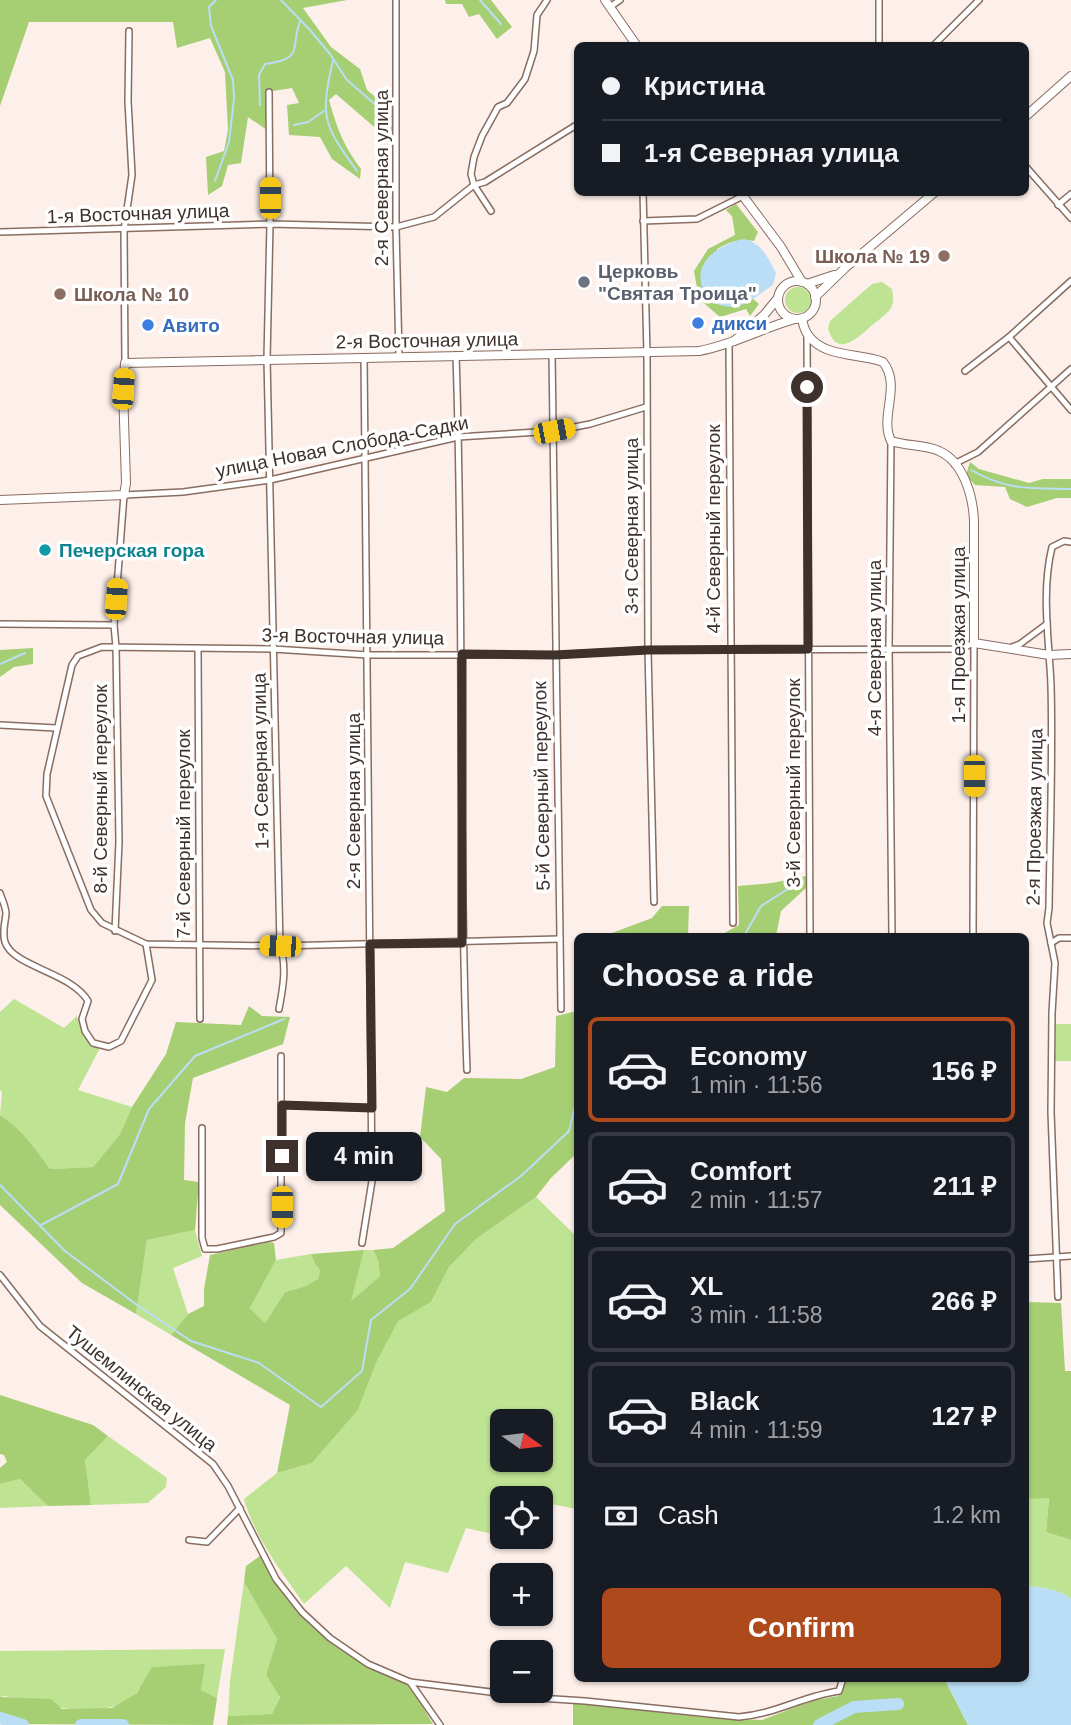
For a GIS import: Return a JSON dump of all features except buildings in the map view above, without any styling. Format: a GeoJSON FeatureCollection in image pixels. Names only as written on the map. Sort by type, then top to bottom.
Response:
{"type":"FeatureCollection","features":[{"type":"Feature","properties":{"kind":"street","name":"2-я Северная улица"},"geometry":{"type":"LineString","coordinates":[[396,0],[399,356]]}},
{"type":"Feature","properties":{"kind":"street"},"geometry":{"type":"LineString","coordinates":[[491,211],[474,185],[471,174],[474,157],[498,107],[507,103],[525,79],[534,51],[537,15],[547,0]]}},
{"type":"Feature","properties":{"kind":"street"},"geometry":{"type":"LineString","coordinates":[[620,0],[607,3],[634,42]]}},
{"type":"Feature","properties":{"kind":"street"},"geometry":{"type":"LineString","coordinates":[[878,0],[879,42]]}},
{"type":"Feature","properties":{"kind":"street"},"geometry":{"type":"LineString","coordinates":[[937,42],[979,0]]}},
{"type":"Feature","properties":{"kind":"street"},"geometry":{"type":"LineString","coordinates":[[124,495],[124,230],[132,174],[128,101],[129,31]]}},
{"type":"Feature","properties":{"kind":"street"},"geometry":{"type":"LineString","coordinates":[[1029,113],[1071,76]]}},
{"type":"Feature","properties":{"kind":"street","name":"1-я Северная улица"},"geometry":{"type":"LineString","coordinates":[[269,92],[270,480],[280,946],[284,981],[279,1009]]}},
{"type":"Feature","properties":{"kind":"street","name":"1-я Восточная улица"},"geometry":{"type":"LineString","coordinates":[[0,232],[270,224],[396,227],[434,217],[474,185],[485,181],[574,126]]}},
{"type":"Feature","properties":{"kind":"street"},"geometry":{"type":"LineString","coordinates":[[1029,171],[1071,218]]}},
{"type":"Feature","properties":{"kind":"street"},"geometry":{"type":"LineString","coordinates":[[1058,205],[1071,194]]}},
{"type":"Feature","properties":{"kind":"street","name":"3-я Северная улица"},"geometry":{"type":"LineString","coordinates":[[643,196],[654,902]]}},
{"type":"Feature","properties":{"kind":"street"},"geometry":{"type":"LineString","coordinates":[[643,221],[697,219],[737,196]]}},
{"type":"Feature","properties":{"kind":"street"},"geometry":{"type":"LineString","coordinates":[[742,196],[815,297],[815,306],[810,314],[798,319],[789,318],[780,310],[778,298]]}},
{"type":"Feature","properties":{"kind":"street"},"geometry":{"type":"LineString","coordinates":[[815,297],[930,196]]}},
{"type":"Feature","properties":{"kind":"street"},"geometry":{"type":"LineString","coordinates":[[788,284],[789,262]]}},
{"type":"Feature","properties":{"kind":"street"},"geometry":{"type":"LineString","coordinates":[[729,345],[764,315],[788,284],[829,278],[845,268]]}},
{"type":"Feature","properties":{"kind":"street"},"geometry":{"type":"LineString","coordinates":[[965,372],[1009,337],[1071,281]]}},
{"type":"Feature","properties":{"kind":"street"},"geometry":{"type":"LineString","coordinates":[[798,319],[807,335]]}},
{"type":"Feature","properties":{"kind":"street","name":"2-я Восточная улица"},"geometry":{"type":"LineString","coordinates":[[125,362],[699,351],[729,345],[779,323],[798,319]]}},
{"type":"Feature","properties":{"kind":"street","name":"4-я Северная улица"},"geometry":{"type":"LineString","coordinates":[[807,335],[835,352],[883,362],[889,370],[891,384],[888,426],[891,441],[889,648],[892,933]]}},
{"type":"Feature","properties":{"kind":"street","name":"3-й Северный переулок"},"geometry":{"type":"LineString","coordinates":[[807,335],[810,933]]}},
{"type":"Feature","properties":{"kind":"street"},"geometry":{"type":"LineString","coordinates":[[1009,337],[1071,410]]}},
{"type":"Feature","properties":{"kind":"street","name":"4-й Северный переулок"},"geometry":{"type":"LineString","coordinates":[[729,345],[729,650],[733,923]]}},
{"type":"Feature","properties":{"kind":"street","name":"5-й Северный переулок"},"geometry":{"type":"LineString","coordinates":[[552,353],[561,1009]]}},
{"type":"Feature","properties":{"kind":"street"},"geometry":{"type":"LineString","coordinates":[[456,355],[462,654],[462,943],[467,1069]]}},
{"type":"Feature","properties":{"kind":"street","name":"2-я Северная улица"},"geometry":{"type":"LineString","coordinates":[[362,1243],[372,1181],[364,357]]}},
{"type":"Feature","properties":{"kind":"street"},"geometry":{"type":"LineString","coordinates":[[891,441],[941,451],[954,464],[978,452],[1071,369]]}},
{"type":"Feature","properties":{"kind":"street","name":"улица Новая Слобода-Садки"},"geometry":{"type":"LineString","coordinates":[[0,500],[183,492],[270,480],[458,437],[554,431],[590,424],[646,407]]}},
{"type":"Feature","properties":{"kind":"street","name":"1-я Проезжая улица"},"geometry":{"type":"LineString","coordinates":[[954,464],[973,501],[973,933]]}},
{"type":"Feature","properties":{"kind":"street","name":"8-й Северный переулок"},"geometry":{"type":"LineString","coordinates":[[115,931],[119,842],[114,625],[124,495]]}},
{"type":"Feature","properties":{"kind":"street","name":"2-я Проезжая улица"},"geometry":{"type":"LineString","coordinates":[[1058,1297],[1051,1112],[1055,963],[1047,923],[1050,895],[1051,687],[1047,567],[1052,547],[1064,541],[1071,542]]}},
{"type":"Feature","properties":{"kind":"street"},"geometry":{"type":"LineString","coordinates":[[0,624],[114,625]]}},
{"type":"Feature","properties":{"kind":"street"},"geometry":{"type":"LineString","coordinates":[[1008,648],[1020,644],[1047,624]]}},
{"type":"Feature","properties":{"kind":"street","name":"3-я Восточная улица"},"geometry":{"type":"LineString","coordinates":[[115,931],[102,923],[91,910],[46,796],[47,774],[56,728],[72,664],[78,656],[88,651],[116,647],[273,649],[368,655],[555,655],[648,650],[960,649],[974,643],[1049,655],[1071,654]]}},
{"type":"Feature","properties":{"kind":"street","name":"7-й Северный переулок"},"geometry":{"type":"LineString","coordinates":[[198,648],[200,1019]]}},
{"type":"Feature","properties":{"kind":"street"},"geometry":{"type":"LineString","coordinates":[[0,725],[56,728]]}},
{"type":"Feature","properties":{"kind":"street"},"geometry":{"type":"LineString","coordinates":[[0,893],[6,911],[5,942],[12,955],[50,971],[82,991],[88,1001],[82,1019],[85,1031],[93,1043],[109,1046],[121,1041],[152,980],[146,944]]}},
{"type":"Feature","properties":{"kind":"street"},"geometry":{"type":"LineString","coordinates":[[115,931],[146,944],[280,946],[560,939]]}},
{"type":"Feature","properties":{"kind":"street"},"geometry":{"type":"LineString","coordinates":[[1051,943],[1059,938],[1071,937]]}},
{"type":"Feature","properties":{"kind":"street"},"geometry":{"type":"LineString","coordinates":[[202,1128],[202,1238],[205,1249],[274,1237],[281,1233],[281,1056]]}},
{"type":"Feature","properties":{"kind":"street"},"geometry":{"type":"LineString","coordinates":[[282,1105],[372,1108]]}},
{"type":"Feature","properties":{"kind":"street"},"geometry":{"type":"LineString","coordinates":[[1029,1259],[1071,1256]]}},
{"type":"Feature","properties":{"kind":"street","name":"Тушемлинская улица"},"geometry":{"type":"LineString","coordinates":[[0,1275],[40,1326],[213,1464],[240,1508],[276,1579],[302,1612],[330,1638],[369,1664],[410,1682],[539,1698],[739,1717],[761,1716],[820,1694],[839,1691],[841,1682]]}},
{"type":"Feature","properties":{"kind":"street"},"geometry":{"type":"LineString","coordinates":[[189,1540],[207,1542],[240,1508]]}},
{"type":"Feature","properties":{"kind":"street"},"geometry":{"type":"LineString","coordinates":[[410,1682],[440,1725]]}},
{"type":"Feature","properties":{"kind":"green space"},"geometry":{"type":"Polygon","coordinates":[[[0,0],[347,0],[303,8],[331,47],[360,69],[367,90],[384,104],[392,100],[392,132],[380,132],[336,94],[329,100],[341,136],[361,169],[360,179],[332,159],[320,137],[289,135],[287,105],[299,103],[292,88],[267,90],[267,130],[248,117],[241,163],[228,165],[222,186],[208,195],[206,157],[224,151],[228,130],[225,72],[210,38],[177,48],[173,22],[29,22],[0,106],[0,0]]]}},
{"type":"Feature","properties":{"kind":"green space"},"geometry":{"type":"Polygon","coordinates":[[[445,0],[491,0],[512,27],[497,39],[479,14],[469,17],[462,4],[446,4],[445,0]]]}},
{"type":"Feature","properties":{"kind":"green space"},"geometry":{"type":"Polygon","coordinates":[[[736,204],[758,232],[754,241],[735,241],[717,249],[735,308],[752,298],[759,304],[750,316],[746,309],[720,317],[699,299],[694,271],[708,249],[735,235],[732,216],[726,210],[736,204]]]}},
{"type":"Feature","properties":{"kind":"green space"},"geometry":{"type":"Polygon","coordinates":[[[882,282],[892,289],[893,302],[890,309],[854,340],[842,344],[836,342],[828,328],[830,321],[872,284],[882,282]]]}},
{"type":"Feature","properties":{"kind":"green space"},"geometry":{"type":"Polygon","coordinates":[[[798,287],[807,291],[811,300],[807,309],[798,313],[789,309],[785,300],[789,291],[798,287]]]}},
{"type":"Feature","properties":{"kind":"green space"},"geometry":{"type":"Polygon","coordinates":[[[970,462],[979,469],[1029,483],[1043,479],[1071,479],[1071,498],[1057,498],[1027,507],[1010,499],[1005,487],[975,485],[966,475],[970,462]]]}},
{"type":"Feature","properties":{"kind":"green space"},"geometry":{"type":"Polygon","coordinates":[[[33,648],[33,664],[14,667],[0,677],[0,650],[33,648]]]}},
{"type":"Feature","properties":{"kind":"green space"},"geometry":{"type":"Polygon","coordinates":[[[806,876],[807,887],[781,911],[777,933],[724,933],[739,925],[738,886],[806,876]]]}},
{"type":"Feature","properties":{"kind":"green space"},"geometry":{"type":"Polygon","coordinates":[[[662,906],[689,906],[688,933],[612,933],[652,918],[662,906]]]}},
{"type":"Feature","properties":{"kind":"green space"},"geometry":{"type":"Polygon","coordinates":[[[14,999],[64,1028],[77,1016],[84,1036],[100,1048],[78,1090],[132,1107],[120,1134],[93,1167],[50,1169],[22,1133],[0,1115],[0,1012],[14,999]]]}},
{"type":"Feature","properties":{"kind":"green space"},"geometry":{"type":"Polygon","coordinates":[[[249,1006],[262,1016],[290,1017],[283,1044],[193,1078],[185,1123],[184,1180],[199,1182],[195,1230],[147,1240],[136,1314],[82,1283],[0,1205],[0,1115],[22,1133],[50,1169],[93,1167],[120,1134],[132,1107],[166,1054],[176,1022],[241,1025],[249,1006]]]}},
{"type":"Feature","properties":{"kind":"green space"},"geometry":{"type":"Polygon","coordinates":[[[574,1012],[574,1156],[536,1197],[476,1239],[449,1267],[431,1302],[398,1321],[377,1361],[358,1410],[312,1463],[277,1473],[290,1405],[171,1335],[188,1314],[204,1306],[210,1255],[274,1243],[276,1260],[250,1308],[265,1323],[285,1292],[306,1286],[318,1279],[320,1270],[311,1254],[364,1250],[351,1301],[380,1276],[378,1260],[373,1250],[393,1248],[445,1211],[441,1159],[420,1137],[426,1087],[447,1092],[464,1078],[521,1079],[555,1067],[556,1016],[574,1012]]]}},
{"type":"Feature","properties":{"kind":"green space"},"geometry":{"type":"Polygon","coordinates":[[[1056,1024],[1071,1024],[1071,1061],[1055,1061],[1056,1024]]]}},
{"type":"Feature","properties":{"kind":"green space"},"geometry":{"type":"Polygon","coordinates":[[[536,1197],[574,1234],[574,1508],[553,1504],[553,1486],[490,1486],[490,1533],[466,1528],[448,1573],[405,1562],[390,1608],[346,1566],[304,1604],[262,1541],[244,1499],[277,1473],[312,1463],[358,1410],[377,1361],[398,1320],[431,1302],[449,1267],[476,1239],[536,1197]]]}},
{"type":"Feature","properties":{"kind":"green space"},"geometry":{"type":"Polygon","coordinates":[[[195,1230],[202,1256],[173,1268],[188,1314],[171,1335],[136,1314],[147,1240],[195,1230]]]}},
{"type":"Feature","properties":{"kind":"green space"},"geometry":{"type":"Polygon","coordinates":[[[364,1250],[373,1250],[378,1260],[380,1276],[350,1302],[364,1250]]]}},
{"type":"Feature","properties":{"kind":"green space"},"geometry":{"type":"Polygon","coordinates":[[[311,1254],[320,1270],[318,1279],[306,1286],[285,1292],[265,1323],[250,1308],[276,1260],[311,1254]]]}},
{"type":"Feature","properties":{"kind":"green space"},"geometry":{"type":"Polygon","coordinates":[[[1029,1302],[1061,1303],[1065,1371],[1071,1371],[1071,1540],[1046,1532],[1049,1498],[1029,1499],[1029,1302]]]}},
{"type":"Feature","properties":{"kind":"green space"},"geometry":{"type":"Polygon","coordinates":[[[0,1395],[93,1425],[108,1436],[85,1460],[91,1505],[48,1506],[20,1479],[0,1484],[0,1468],[7,1462],[4,1455],[0,1454],[0,1395]]]}},
{"type":"Feature","properties":{"kind":"green space"},"geometry":{"type":"Polygon","coordinates":[[[108,1436],[167,1478],[166,1487],[148,1503],[91,1505],[85,1460],[108,1436]]]}},
{"type":"Feature","properties":{"kind":"green space"},"geometry":{"type":"Polygon","coordinates":[[[20,1479],[48,1506],[0,1508],[0,1484],[20,1479]]]}},
{"type":"Feature","properties":{"kind":"green space"},"geometry":{"type":"Polygon","coordinates":[[[1049,1497],[1046,1532],[1071,1540],[1071,1599],[1055,1591],[1029,1586],[1029,1499],[1049,1497]]]}},
{"type":"Feature","properties":{"kind":"green space"},"geometry":{"type":"Polygon","coordinates":[[[261,1555],[292,1605],[318,1632],[350,1656],[406,1684],[433,1724],[227,1725],[228,1716],[272,1714],[280,1697],[266,1675],[277,1639],[244,1582],[246,1566],[261,1555]]]}},
{"type":"Feature","properties":{"kind":"green space"},"geometry":{"type":"Polygon","coordinates":[[[244,1582],[277,1639],[266,1675],[280,1696],[272,1714],[228,1716],[230,1681],[244,1582]]]}},
{"type":"Feature","properties":{"kind":"green space"},"geometry":{"type":"Polygon","coordinates":[[[225,1649],[217,1698],[201,1691],[204,1665],[153,1667],[138,1691],[126,1701],[93,1710],[56,1707],[0,1697],[0,1651],[225,1649]]]}},
{"type":"Feature","properties":{"kind":"green space"},"geometry":{"type":"Polygon","coordinates":[[[205,1664],[201,1690],[217,1698],[213,1725],[0,1724],[0,1697],[51,1699],[62,1709],[112,1708],[137,1693],[152,1667],[205,1664]]]}},
{"type":"Feature","properties":{"kind":"green space"},"geometry":{"type":"Polygon","coordinates":[[[844,1682],[946,1682],[968,1725],[573,1725],[573,1703],[711,1718],[762,1720],[811,1701],[838,1696],[844,1682]]]}},
{"type":"Feature","properties":{"kind":"water"},"geometry":{"type":"Polygon","coordinates":[[[744,239],[755,244],[767,257],[776,273],[773,285],[742,305],[734,307],[707,299],[701,283],[701,274],[707,259],[720,248],[744,239]]]}},
{"type":"Feature","properties":{"kind":"water"},"geometry":{"type":"Polygon","coordinates":[[[1029,1586],[1055,1591],[1071,1599],[1071,1725],[968,1725],[946,1682],[1029,1682],[1029,1586]]]}},
{"type":"Feature","properties":{"kind":"waterway"},"geometry":{"type":"LineString","coordinates":[[215,181],[229,142],[234,99],[233,80],[211,26],[209,7],[216,0]]}},
{"type":"Feature","properties":{"kind":"waterway"},"geometry":{"type":"LineString","coordinates":[[281,0],[330,54],[347,80],[377,106]]}},
{"type":"Feature","properties":{"kind":"waterway"},"geometry":{"type":"LineString","coordinates":[[480,0],[501,24]]}},
{"type":"Feature","properties":{"kind":"waterway"},"geometry":{"type":"LineString","coordinates":[[260,105],[259,75],[265,64],[291,56],[300,21]]}},
{"type":"Feature","properties":{"kind":"waterway"},"geometry":{"type":"LineString","coordinates":[[333,60],[326,95],[327,120],[337,142],[357,171]]}},
{"type":"Feature","properties":{"kind":"waterway"},"geometry":{"type":"LineString","coordinates":[[294,125],[308,122],[324,111]]}},
{"type":"Feature","properties":{"kind":"waterway"},"geometry":{"type":"LineString","coordinates":[[971,470],[1008,485],[1071,489]]}},
{"type":"Feature","properties":{"kind":"waterway"},"geometry":{"type":"LineString","coordinates":[[0,664],[25,653]]}},
{"type":"Feature","properties":{"kind":"waterway"},"geometry":{"type":"LineString","coordinates":[[746,933],[761,906],[791,887]]}},
{"type":"Feature","properties":{"kind":"waterway"},"geometry":{"type":"LineString","coordinates":[[41,1225],[118,1184],[149,1109],[195,1056],[284,1019]]}},
{"type":"Feature","properties":{"kind":"waterway"},"geometry":{"type":"LineString","coordinates":[[0,1185],[65,1251],[137,1305],[191,1341],[259,1363],[321,1407],[362,1371],[371,1320],[410,1289],[455,1224],[521,1176],[569,1131],[574,1110]]}},
{"type":"Feature","properties":{"kind":"waterway"},"geometry":{"type":"LineString","coordinates":[[819,1725],[854,1707],[898,1704]]}},
{"type":"Feature","properties":{"kind":"waterway"},"geometry":{"type":"LineString","coordinates":[[0,1718],[23,1725]]}},
{"type":"Feature","properties":{"kind":"waterway"},"geometry":{"type":"LineString","coordinates":[[81,1725],[123,1725]]}},
{"type":"Feature","properties":{"kind":"place","name":"Школа № 19"},"geometry":{"type":"Point","coordinates":[944,256]}},
{"type":"Feature","properties":{"kind":"place","name":"Церковь \"Святая Троица\""},"geometry":{"type":"Point","coordinates":[584,282]}},
{"type":"Feature","properties":{"kind":"place","name":"Школа № 10"},"geometry":{"type":"Point","coordinates":[60,294]}},
{"type":"Feature","properties":{"kind":"place","name":"дикси"},"geometry":{"type":"Point","coordinates":[698,323]}},
{"type":"Feature","properties":{"kind":"place","name":"Авито"},"geometry":{"type":"Point","coordinates":[148,325]}},
{"type":"Feature","properties":{"kind":"place","name":"Печерская гора"},"geometry":{"type":"Point","coordinates":[45,550]}},
{"type":"Feature","properties":{"kind":"route"},"geometry":{"type":"LineString","coordinates":[[282,1156],[282,1105],[372,1108],[370,944],[462,943],[462,654],[555,655],[648,650],[808,649],[807,387]]}}]}
